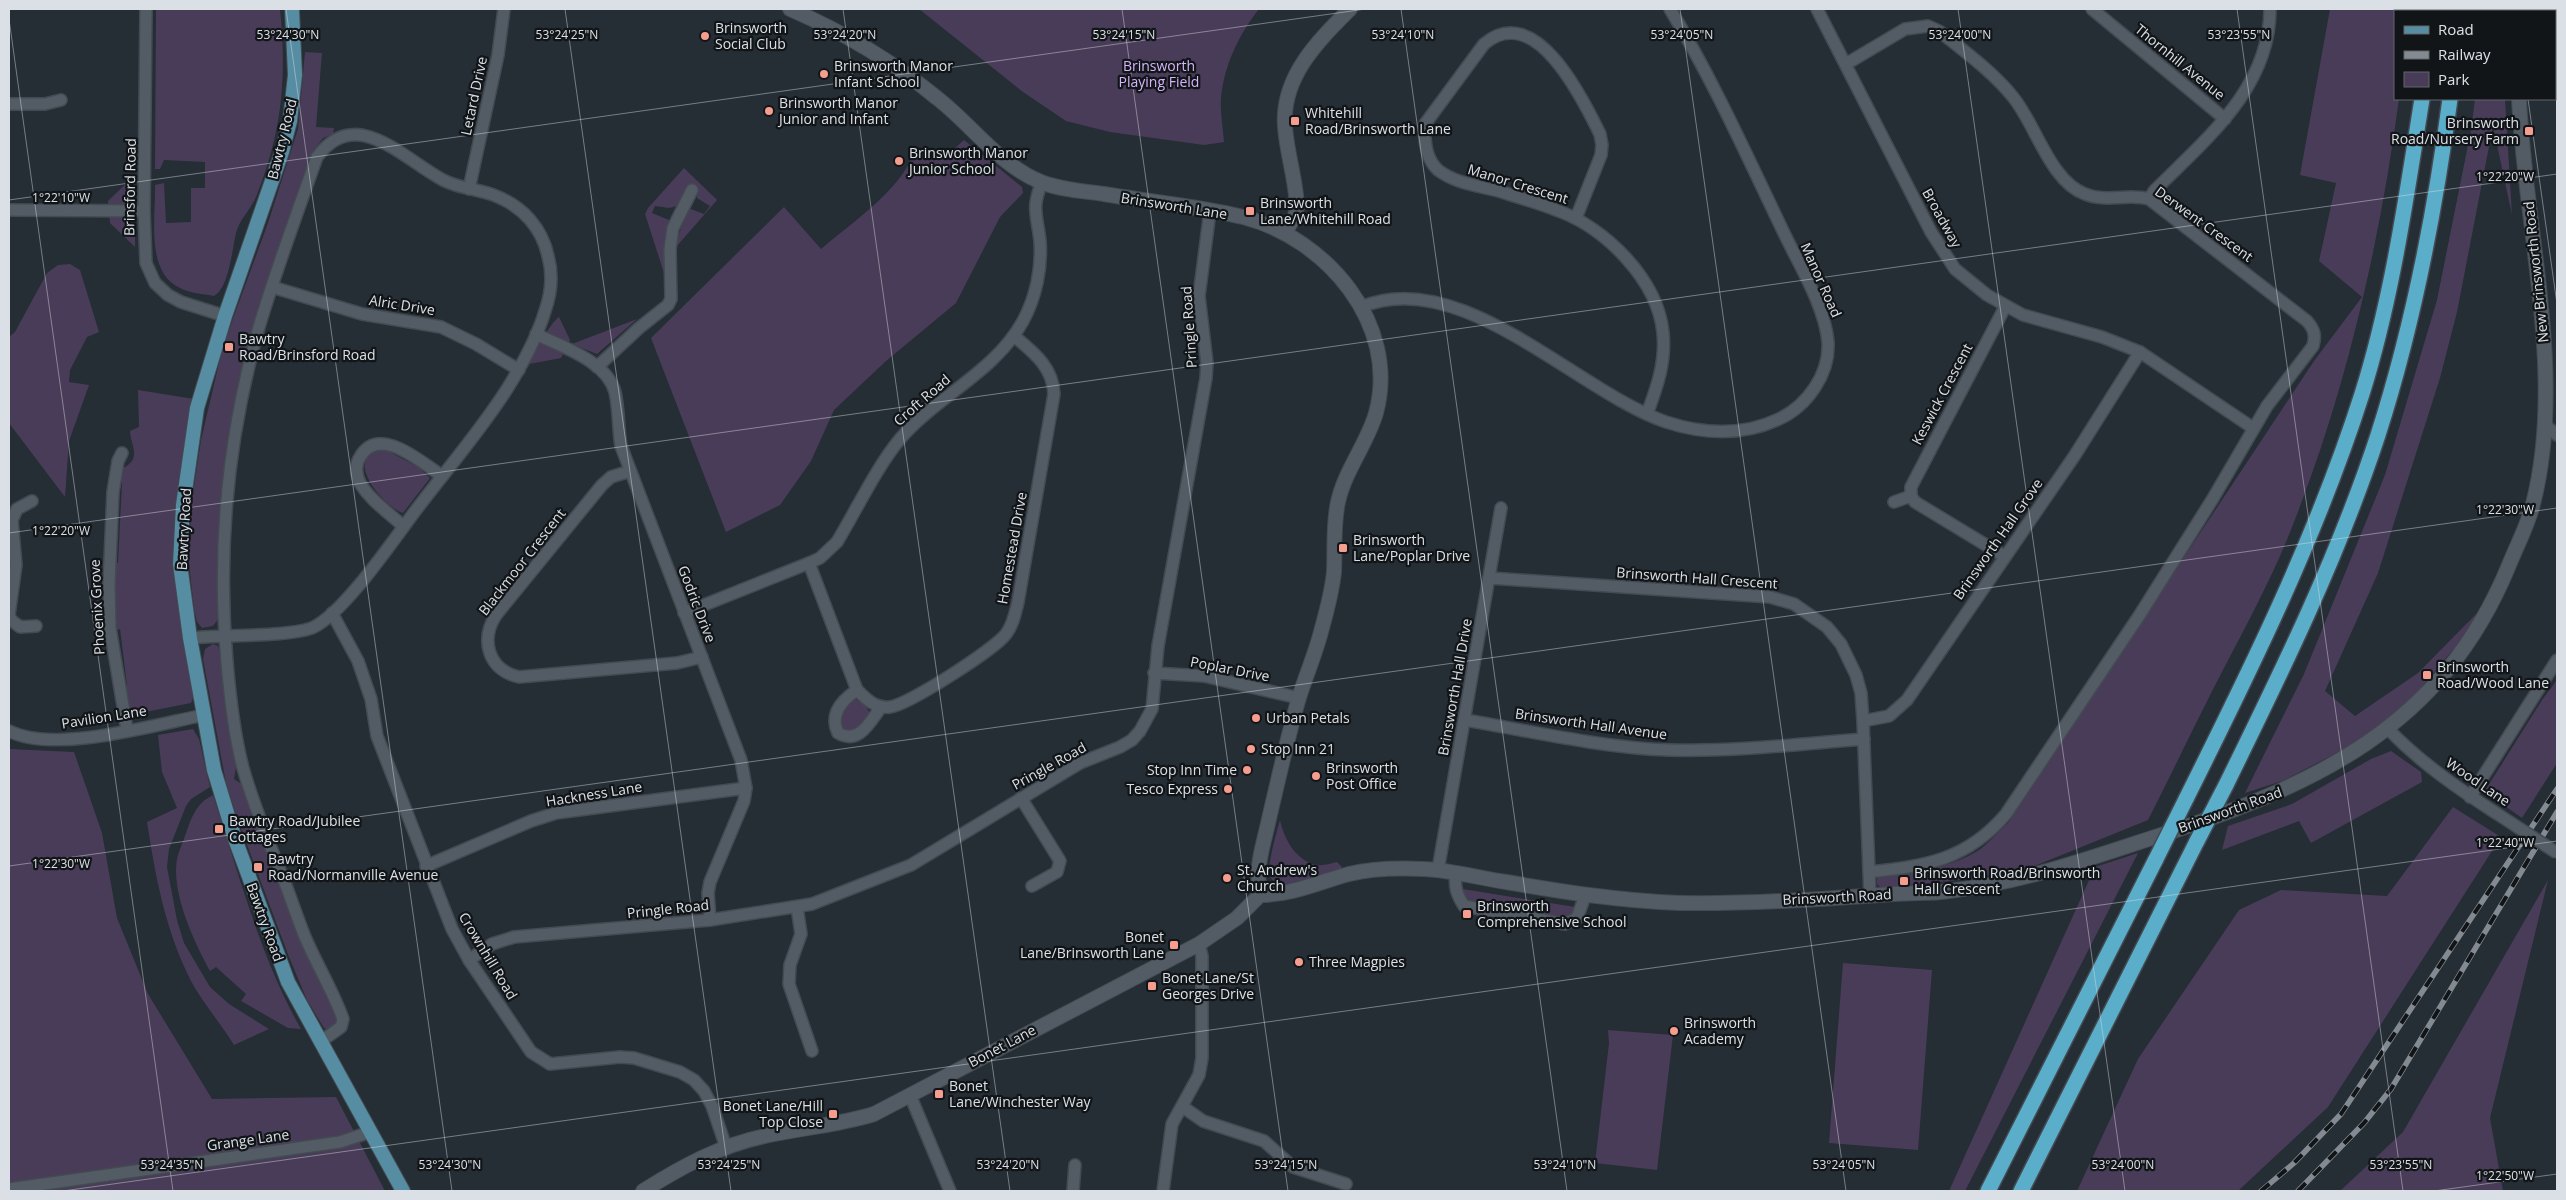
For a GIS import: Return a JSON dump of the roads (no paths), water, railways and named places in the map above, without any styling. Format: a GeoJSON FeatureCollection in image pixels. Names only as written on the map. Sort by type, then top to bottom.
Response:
{"type":"FeatureCollection","features":[{"type":"Feature","properties":{"kind":"highway"},"geometry":{"type":"LineString","coordinates":[[1988,1191],[2186,799],[2284,596],[2326,496],[2362,393],[2389,287],[2422,100]]}},
{"type":"Feature","properties":{"kind":"highway"},"geometry":{"type":"LineString","coordinates":[[2021,1191],[2299,636],[2354,504],[2378,434],[2403,346],[2425,253],[2450,100]]}},
{"type":"Feature","properties":{"kind":"main road","name":"Bawtry Road"},"geometry":{"type":"LineString","coordinates":[[292,9],[295,75],[290,122],[282,152],[225,316],[197,408],[183,505],[180,564],[190,638],[214,770],[235,839],[288,982],[403,1191]]}},
{"type":"Feature","properties":{"kind":"main road","name":"Brinsworth Lane"},"geometry":{"type":"LineString","coordinates":[[790,9],[833,28],[882,57],[940,100],[1021,172],[1042,182],[1077,190],[1240,216],[1285,232],[1326,262],[1361,307],[1374,341],[1380,378],[1379,395],[1369,431],[1338,501],[1334,574],[1329,603],[1321,635],[1299,698],[1256,875],[1260,894]]}},
{"type":"Feature","properties":{"kind":"main road"},"geometry":{"type":"LineString","coordinates":[[1285,232],[1298,207],[1285,128],[1289,94],[1296,74],[1312,48],[1350,9]]}},
{"type":"Feature","properties":{"kind":"main road","name":"New Brinsworth Road"},"geometry":{"type":"LineString","coordinates":[[2388,729],[2440,677],[2474,632],[2489,607],[2504,578],[2532,509],[2541,468],[2546,425],[2547,381],[2521,142],[2519,100]]}},
{"type":"Feature","properties":{"kind":"main road","name":"Brinsworth Road"},"geometry":{"type":"LineString","coordinates":[[1260,894],[1282,895],[1368,870],[1438,870],[1585,896],[1681,903],[1805,900],[1948,892],[2044,872],[2234,811],[2282,792],[2349,757],[2388,729]]}},
{"type":"Feature","properties":{"kind":"main road","name":"Bonet Lane"},"geometry":{"type":"LineString","coordinates":[[643,1191],[679,1169],[726,1147],[763,1136],[858,1119],[874,1114],[1199,944],[1237,918],[1260,894]]}},
{"type":"Feature","properties":{"kind":"street","name":"Brinsford Road"},"geometry":{"type":"LineString","coordinates":[[146,9],[144,212],[146,263],[155,283],[168,295],[181,302],[225,316]]}},
{"type":"Feature","properties":{"kind":"street","name":"Letard Drive"},"geometry":{"type":"LineString","coordinates":[[469,189],[498,55],[504,9]]}},
{"type":"Feature","properties":{"kind":"street","name":"Manor Road"},"geometry":{"type":"LineString","coordinates":[[1361,307],[1398,297],[1432,301],[1461,310],[1554,358],[1647,414],[1666,422],[1706,431],[1736,431],[1770,423],[1797,409],[1815,386],[1826,361],[1828,344],[1821,314],[1703,65],[1670,9]]}},
{"type":"Feature","properties":{"kind":"street","name":"Broadway"},"geometry":{"type":"LineString","coordinates":[[1817,9],[1943,253],[1955,269],[2005,307],[2041,321],[2102,337],[2140,352],[2253,428]]}},
{"type":"Feature","properties":{"kind":"street","name":"Thornhill Avenue"},"geometry":{"type":"LineString","coordinates":[[2092,9],[2226,118]]}},
{"type":"Feature","properties":{"kind":"street"},"geometry":{"type":"LineString","coordinates":[[2149,199],[2155,190],[2226,118],[2248,87],[2258,69],[2266,47],[2270,9]]}},
{"type":"Feature","properties":{"kind":"street","name":"Derwent Crescent"},"geometry":{"type":"LineString","coordinates":[[1846,64],[1905,28],[1928,26],[1939,31],[2012,96],[2056,169],[2083,194],[2097,198],[2142,197],[2149,199],[2307,321],[2313,328],[2315,337],[2313,346],[2253,428]]}},
{"type":"Feature","properties":{"kind":"street","name":"Manor Crescent"},"geometry":{"type":"LineString","coordinates":[[1576,218],[1601,155],[1600,134],[1556,59],[1535,40],[1514,32],[1493,36],[1430,115],[1425,124],[1424,136],[1431,160],[1437,169],[1449,177],[1576,218],[1597,230],[1624,256],[1637,273],[1659,313],[1663,335],[1663,364],[1647,414]]}},
{"type":"Feature","properties":{"kind":"street"},"geometry":{"type":"LineString","coordinates":[[9,104],[45,104],[61,100]]}},
{"type":"Feature","properties":{"kind":"street"},"geometry":{"type":"LineString","coordinates":[[190,638],[224,635],[302,631],[314,627],[332,613],[364,578],[496,405],[519,370],[536,334],[545,312],[550,282],[548,256],[539,231],[523,213],[504,200],[441,179],[381,141],[355,134],[342,135],[332,140],[316,157],[272,287],[249,367],[231,462],[223,554],[224,635],[237,737],[251,792],[304,936],[343,1019],[342,1027],[320,1042]]}},
{"type":"Feature","properties":{"kind":"street","name":"Croft Road"},"geometry":{"type":"LineString","coordinates":[[684,613],[820,558],[837,542],[900,439],[1003,350],[1014,336],[1030,306],[1038,277],[1040,242],[1034,208],[1042,182]]}},
{"type":"Feature","properties":{"kind":"street"},"geometry":{"type":"LineString","coordinates":[[597,367],[639,328],[668,305],[671,299],[670,249],[673,228],[692,190]]}},
{"type":"Feature","properties":{"kind":"street"},"geometry":{"type":"LineString","coordinates":[[9,210],[144,212]]}},
{"type":"Feature","properties":{"kind":"street","name":"Pringle Road"},"geometry":{"type":"LineString","coordinates":[[469,960],[492,944],[514,937],[710,920],[796,908],[911,865],[1080,763],[1120,747],[1132,740],[1140,731],[1152,709],[1154,673],[1206,378],[1207,363],[1199,296],[1210,211]]}},
{"type":"Feature","properties":{"kind":"street","name":"Alric Drive"},"geometry":{"type":"LineString","coordinates":[[272,287],[362,314],[441,327],[476,344],[519,370]]}},
{"type":"Feature","properties":{"kind":"street","name":"Keswick Crescent"},"geometry":{"type":"LineString","coordinates":[[1911,496],[1914,478],[2005,307]]}},
{"type":"Feature","properties":{"kind":"street","name":"Godric Drive"},"geometry":{"type":"LineString","coordinates":[[536,334],[597,367],[610,381],[615,391],[618,432],[630,471],[741,760],[746,788],[741,810],[710,882],[708,893],[710,920]]}},
{"type":"Feature","properties":{"kind":"street","name":"Homestead Drive"},"geometry":{"type":"LineString","coordinates":[[881,707],[897,706],[980,656],[1005,636],[1014,618],[1054,394],[1050,373],[1043,362],[1014,336]]}},
{"type":"Feature","properties":{"kind":"street","name":"Brinsworth Hall Grove"},"geometry":{"type":"LineString","coordinates":[[1863,721],[1889,716],[1907,700],[2075,455],[2140,352]]}},
{"type":"Feature","properties":{"kind":"street"},"geometry":{"type":"LineString","coordinates":[[2546,425],[2557,435]]}},
{"type":"Feature","properties":{"kind":"street","name":"Brinsworth Road"},"geometry":{"type":"LineString","coordinates":[[1869,872],[1922,866],[1948,857],[1990,832],[2006,814],[2139,616],[2212,500],[2253,428]]}},
{"type":"Feature","properties":{"kind":"street"},"geometry":{"type":"LineString","coordinates":[[403,526],[366,491],[359,481],[356,472],[358,460],[363,452],[371,446],[389,444],[411,455],[442,476]]}},
{"type":"Feature","properties":{"kind":"street","name":"Phoenix Grove"},"geometry":{"type":"LineString","coordinates":[[122,454],[118,462],[112,492],[109,584],[112,637],[127,730]]}},
{"type":"Feature","properties":{"kind":"street","name":"Blackmoor Crescent"},"geometry":{"type":"LineString","coordinates":[[630,471],[611,478],[602,485],[496,615],[487,638],[491,656],[502,670],[518,677],[677,663],[702,658]]}},
{"type":"Feature","properties":{"kind":"street"},"geometry":{"type":"LineString","coordinates":[[1894,502],[1911,496],[1915,502],[2004,556]]}},
{"type":"Feature","properties":{"kind":"street"},"geometry":{"type":"LineString","coordinates":[[32,500],[13,514],[11,532],[16,571],[9,615],[11,620],[20,627],[36,626]]}},
{"type":"Feature","properties":{"kind":"street","name":"Brinsworth Hall Drive"},"geometry":{"type":"LineString","coordinates":[[1438,870],[1501,508]]}},
{"type":"Feature","properties":{"kind":"street"},"geometry":{"type":"LineString","coordinates":[[809,563],[857,690],[864,698],[881,707],[860,734],[853,737],[838,733],[835,726],[837,711],[845,697],[857,690]]}},
{"type":"Feature","properties":{"kind":"street","name":"Brinsworth Hall Crescent"},"geometry":{"type":"LineString","coordinates":[[1490,578],[1746,594],[1783,599],[1810,614],[1827,627],[1841,644],[1856,675],[1861,692],[1870,896]]}},
{"type":"Feature","properties":{"kind":"street","name":"Crownhill Road"},"geometry":{"type":"LineString","coordinates":[[332,613],[358,661],[371,699],[377,736],[452,929],[469,960],[522,1040],[539,1059],[550,1064],[606,1058],[634,1058],[680,1072],[694,1080],[704,1091],[712,1106],[726,1147]]}},
{"type":"Feature","properties":{"kind":"street"},"geometry":{"type":"LineString","coordinates":[[2470,797],[2557,660]]}},
{"type":"Feature","properties":{"kind":"street","name":"Poplar Drive"},"geometry":{"type":"LineString","coordinates":[[1154,673],[1204,676],[1299,698]]}},
{"type":"Feature","properties":{"kind":"street","name":"Pavilion Lane"},"geometry":{"type":"LineString","coordinates":[[9,731],[36,740],[61,740],[127,730],[204,715]]}},
{"type":"Feature","properties":{"kind":"street","name":"Brinsworth Hall Avenue"},"geometry":{"type":"LineString","coordinates":[[1465,720],[1634,747],[1668,750],[1697,750],[1864,739]]}},
{"type":"Feature","properties":{"kind":"street","name":"Wood Lane"},"geometry":{"type":"LineString","coordinates":[[2388,729],[2422,761],[2470,797],[2557,853]]}},
{"type":"Feature","properties":{"kind":"street","name":"Hackness Lane"},"geometry":{"type":"LineString","coordinates":[[426,866],[531,821],[556,814],[746,788]]}},
{"type":"Feature","properties":{"kind":"street"},"geometry":{"type":"LineString","coordinates":[[1021,798],[1060,861],[1057,872],[1032,886]]}},
{"type":"Feature","properties":{"kind":"street"},"geometry":{"type":"LineString","coordinates":[[1456,874],[1454,885],[1458,897],[1464,906],[1565,924],[1578,918],[1585,896]]}},
{"type":"Feature","properties":{"kind":"street"},"geometry":{"type":"LineString","coordinates":[[796,908],[801,934],[790,965],[789,984],[812,1051]]}},
{"type":"Feature","properties":{"kind":"street"},"geometry":{"type":"LineString","coordinates":[[1163,1191],[1172,1124],[1199,1075],[1202,1058],[1202,956],[1199,944]]}},
{"type":"Feature","properties":{"kind":"street"},"geometry":{"type":"LineString","coordinates":[[910,1095],[950,1191]]}},
{"type":"Feature","properties":{"kind":"street"},"geometry":{"type":"LineString","coordinates":[[1183,1107],[1203,1121],[1264,1141],[1293,1167],[1346,1184]]}},
{"type":"Feature","properties":{"kind":"street","name":"Grange Lane"},"geometry":{"type":"LineString","coordinates":[[9,1189],[340,1142],[370,1132]]}},
{"type":"Feature","properties":{"kind":"street"},"geometry":{"type":"LineString","coordinates":[[1073,1191],[1074,1165]]}},
{"type":"Feature","properties":{"kind":"railway"},"geometry":{"type":"LineString","coordinates":[[2261,1191],[2294,1163],[2341,1114],[2557,789]]}},
{"type":"Feature","properties":{"kind":"railway"},"geometry":{"type":"LineString","coordinates":[[2298,1191],[2364,1123],[2391,1089],[2557,812]]}},
{"type":"Feature","properties":{"kind":"place","name":"Brinsworth Social Club"},"geometry":{"type":"Point","coordinates":[705,36]}},
{"type":"Feature","properties":{"kind":"place","name":"Brinsworth Manor Infant School"},"geometry":{"type":"Point","coordinates":[824,74]}},
{"type":"Feature","properties":{"kind":"place","name":"Brinsworth Manor Junior and Infant"},"geometry":{"type":"Point","coordinates":[769,111]}},
{"type":"Feature","properties":{"kind":"place","name":"Whitehill Road/Brinsworth Lane"},"geometry":{"type":"Point","coordinates":[1295,121]}},
{"type":"Feature","properties":{"kind":"place","name":"Brinsworth Road/Nursery Farm"},"geometry":{"type":"Point","coordinates":[2529,131]}},
{"type":"Feature","properties":{"kind":"place","name":"Brinsworth Manor Junior School"},"geometry":{"type":"Point","coordinates":[899,161]}},
{"type":"Feature","properties":{"kind":"place","name":"Brinsworth Lane/Whitehill Road"},"geometry":{"type":"Point","coordinates":[1250,211]}},
{"type":"Feature","properties":{"kind":"place","name":"Bawtry Road/Brinsford Road"},"geometry":{"type":"Point","coordinates":[229,347]}},
{"type":"Feature","properties":{"kind":"place","name":"Brinsworth Lane/Poplar Drive"},"geometry":{"type":"Point","coordinates":[1343,548]}},
{"type":"Feature","properties":{"kind":"place","name":"Brinsworth Road/Wood Lane"},"geometry":{"type":"Point","coordinates":[2427,675]}},
{"type":"Feature","properties":{"kind":"place","name":"Urban Petals"},"geometry":{"type":"Point","coordinates":[1256,718]}},
{"type":"Feature","properties":{"kind":"place","name":"Stop Inn 21"},"geometry":{"type":"Point","coordinates":[1251,749]}},
{"type":"Feature","properties":{"kind":"place","name":"Stop Inn Time"},"geometry":{"type":"Point","coordinates":[1247,770]}},
{"type":"Feature","properties":{"kind":"place","name":"Brinsworth Post Office"},"geometry":{"type":"Point","coordinates":[1316,776]}},
{"type":"Feature","properties":{"kind":"place","name":"Tesco Express"},"geometry":{"type":"Point","coordinates":[1228,789]}},
{"type":"Feature","properties":{"kind":"place","name":"Bawtry Road/Jubilee Cottages"},"geometry":{"type":"Point","coordinates":[219,829]}},
{"type":"Feature","properties":{"kind":"place","name":"Bawtry Road/Normanville Avenue"},"geometry":{"type":"Point","coordinates":[258,867]}},
{"type":"Feature","properties":{"kind":"place","name":"St. Andrew's Church"},"geometry":{"type":"Point","coordinates":[1227,878]}},
{"type":"Feature","properties":{"kind":"place","name":"Brinsworth Road/Brinsworth Hall Crescent"},"geometry":{"type":"Point","coordinates":[1904,881]}},
{"type":"Feature","properties":{"kind":"place","name":"Brinsworth Comprehensive School"},"geometry":{"type":"Point","coordinates":[1467,914]}},
{"type":"Feature","properties":{"kind":"place","name":"Bonet Lane/Brinsworth Lane"},"geometry":{"type":"Point","coordinates":[1174,945]}},
{"type":"Feature","properties":{"kind":"place","name":"Three Magpies"},"geometry":{"type":"Point","coordinates":[1299,962]}},
{"type":"Feature","properties":{"kind":"place","name":"Bonet Lane/St Georges Drive"},"geometry":{"type":"Point","coordinates":[1152,986]}},
{"type":"Feature","properties":{"kind":"place","name":"Brinsworth Academy"},"geometry":{"type":"Point","coordinates":[1674,1031]}},
{"type":"Feature","properties":{"kind":"place","name":"Bonet Lane/Winchester Way"},"geometry":{"type":"Point","coordinates":[939,1094]}},
{"type":"Feature","properties":{"kind":"place","name":"Bonet Lane/Hill Top Close"},"geometry":{"type":"Point","coordinates":[833,1114]}},
{"type":"Feature","properties":{"kind":"park label","name":"Brinsworth Playing Field"},"geometry":{"type":"Point","coordinates":[1159,74]}}]}
